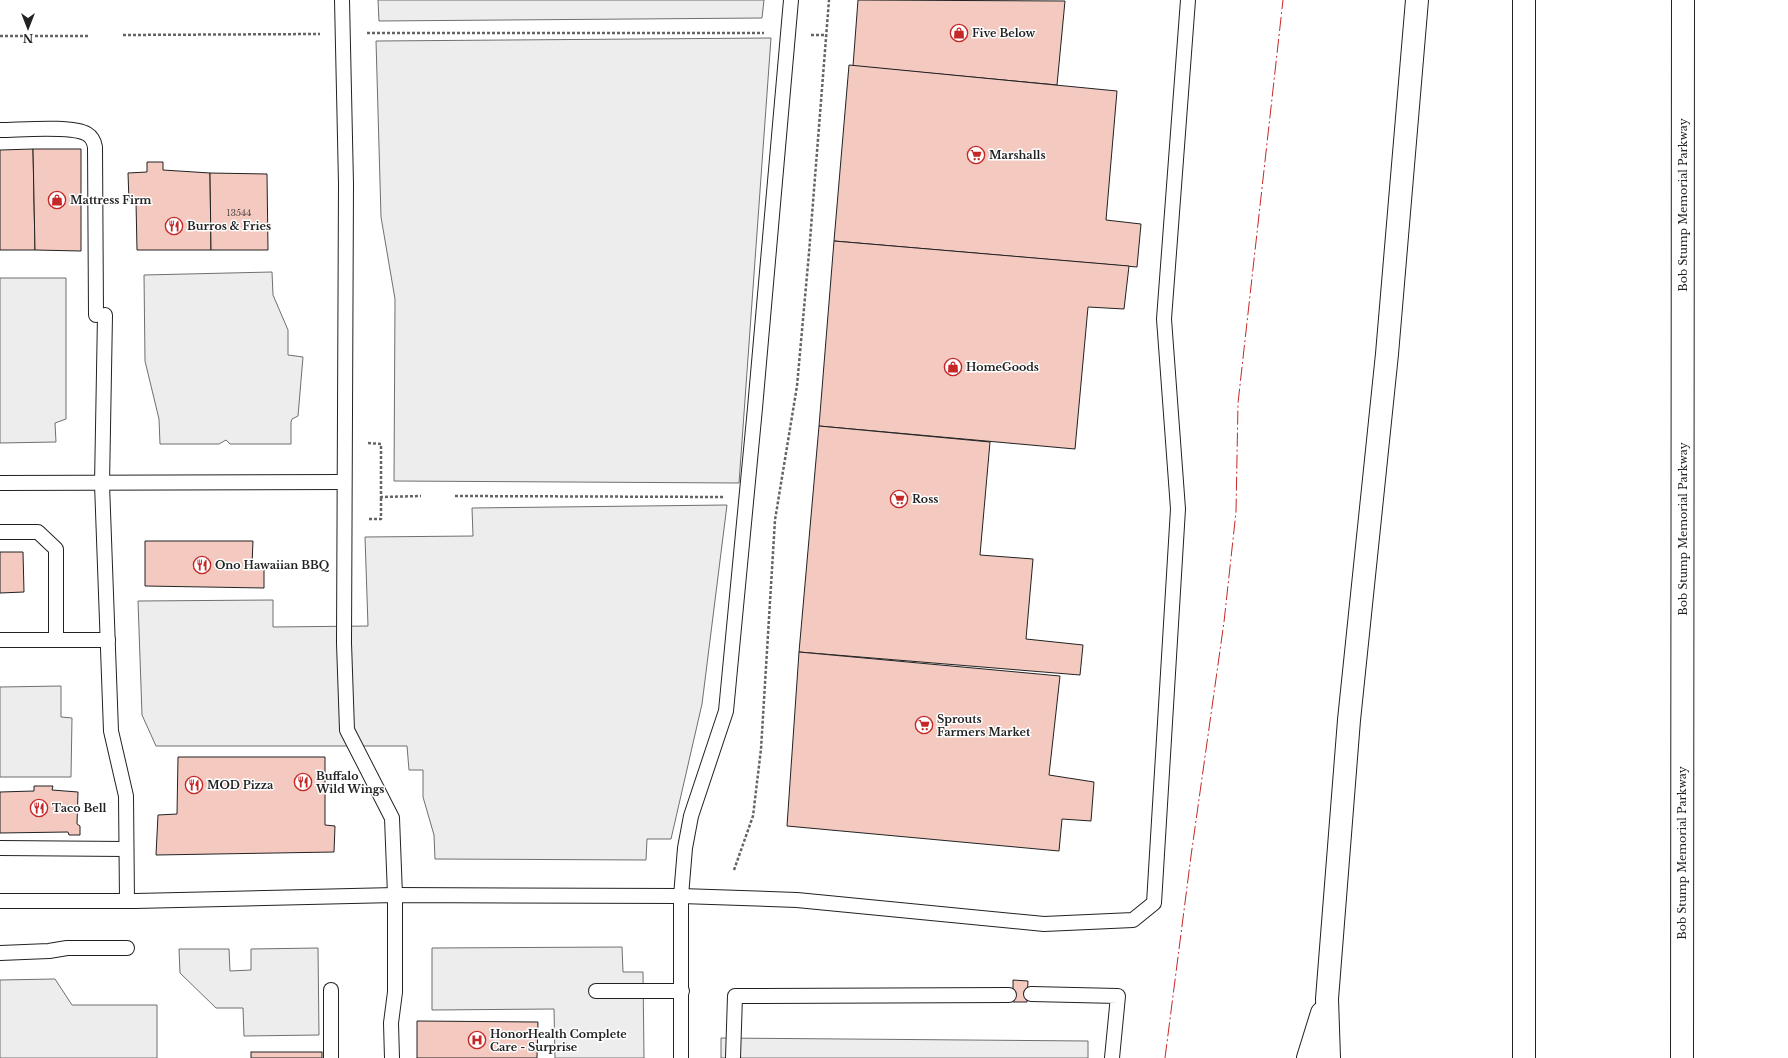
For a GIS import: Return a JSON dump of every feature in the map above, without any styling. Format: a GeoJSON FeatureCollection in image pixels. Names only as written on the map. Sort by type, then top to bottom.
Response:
{"type":"FeatureCollection","features":[{"type":"Feature","properties":{"kind":"highway"},"geometry":{"type":"LineString","coordinates":[[1329,1058],[1327,999],[1349,720],[1387,354],[1417,0]]}},
{"type":"Feature","properties":{"kind":"highway"},"geometry":{"type":"LineString","coordinates":[[1524,0],[1524,1058]]}},
{"type":"Feature","properties":{"kind":"highway","name":"Bob Stump Memorial Parkway"},"geometry":{"type":"LineString","coordinates":[[1682,1058],[1683,0]]}},
{"type":"Feature","properties":{"kind":"highway"},"geometry":{"type":"LineString","coordinates":[[1308,1058],[1327,999]]}},
{"type":"Feature","properties":{"kind":"lane"},"geometry":{"type":"LineString","coordinates":[[342,0],[346,184],[344,643],[347,730],[392,818],[396,895],[396,992],[391,1023],[392,1058]]}},
{"type":"Feature","properties":{"kind":"lane"},"geometry":{"type":"LineString","coordinates":[[681,1058],[681,896],[685,848],[691,816],[726,711],[755,408],[791,0]]}},
{"type":"Feature","properties":{"kind":"lane"},"geometry":{"type":"LineString","coordinates":[[0,901],[127,901],[396,895],[681,896],[797,900],[1044,924],[1133,920],[1154,903],[1178,509],[1164,319],[1188,0]]}},
{"type":"Feature","properties":{"kind":"lane"},"geometry":{"type":"LineString","coordinates":[[0,130],[76,130],[93,139],[95,147],[100,315],[102,484],[111,731],[126,796],[127,901]]}},
{"type":"Feature","properties":{"kind":"lane"},"geometry":{"type":"LineString","coordinates":[[0,483],[102,484],[344,482]]}},
{"type":"Feature","properties":{"kind":"lane"},"geometry":{"type":"LineString","coordinates":[[0,532],[38,532],[56,549],[56,640]]}},
{"type":"Feature","properties":{"kind":"lane"},"geometry":{"type":"LineString","coordinates":[[0,640],[108,640]]}},
{"type":"Feature","properties":{"kind":"lane"},"geometry":{"type":"LineString","coordinates":[[0,848],[126,849]]}},
{"type":"Feature","properties":{"kind":"lane"},"geometry":{"type":"LineString","coordinates":[[0,943],[44,942],[66,948]]}},
{"type":"Feature","properties":{"kind":"lane"},"geometry":{"type":"LineString","coordinates":[[0,953],[49,951],[66,948],[127,948]]}},
{"type":"Feature","properties":{"kind":"lane"},"geometry":{"type":"LineString","coordinates":[[331,990],[331,1058]]}},
{"type":"Feature","properties":{"kind":"lane"},"geometry":{"type":"LineString","coordinates":[[596,991],[682,991]]}},
{"type":"Feature","properties":{"kind":"lane"},"geometry":{"type":"LineString","coordinates":[[1031,994],[1118,996],[1112,1058]]}},
{"type":"Feature","properties":{"kind":"lane"},"geometry":{"type":"LineString","coordinates":[[733,1058],[735,996],[1009,995]]}},
{"type":"Feature","properties":{"kind":"path"},"geometry":{"type":"LineString","coordinates":[[734,870],[753,816],[761,749],[775,520],[797,386],[810,253],[829,0]]}},
{"type":"Feature","properties":{"kind":"path"},"geometry":{"type":"LineString","coordinates":[[362,33],[753,32],[826,35]]}},
{"type":"Feature","properties":{"kind":"path"},"geometry":{"type":"LineString","coordinates":[[123,35],[325,34]]}},
{"type":"Feature","properties":{"kind":"path"},"geometry":{"type":"LineString","coordinates":[[0,36],[88,36]]}},
{"type":"Feature","properties":{"kind":"path"},"geometry":{"type":"LineString","coordinates":[[364,443],[380,444],[381,497],[381,519],[364,519]]}},
{"type":"Feature","properties":{"kind":"path"},"geometry":{"type":"LineString","coordinates":[[381,497],[421,496]]}},
{"type":"Feature","properties":{"kind":"path"},"geometry":{"type":"LineString","coordinates":[[455,496],[727,497]]}},
{"type":"Feature","properties":{"kind":"shaded area"},"geometry":{"type":"Polygon","coordinates":[[[378,0],[764,0],[762,18],[379,21],[378,0]]]}},
{"type":"Feature","properties":{"kind":"shaded area"},"geometry":{"type":"Polygon","coordinates":[[[771,38],[739,483],[394,481],[395,299],[381,217],[376,41],[771,38]]]}},
{"type":"Feature","properties":{"kind":"shaded area"},"geometry":{"type":"Polygon","coordinates":[[[272,272],[273,295],[288,330],[288,355],[303,357],[298,416],[292,419],[291,422],[291,444],[230,444],[226,440],[219,444],[160,444],[159,419],[145,361],[144,275],[272,272]]]}},
{"type":"Feature","properties":{"kind":"shaded area"},"geometry":{"type":"Polygon","coordinates":[[[0,278],[66,278],[66,419],[55,423],[56,442],[0,443],[0,278]]]}},
{"type":"Feature","properties":{"kind":"shaded area"},"geometry":{"type":"Polygon","coordinates":[[[727,505],[702,704],[671,839],[647,839],[646,860],[435,859],[434,835],[423,797],[423,770],[409,770],[407,746],[156,746],[142,715],[138,601],[273,600],[273,627],[368,626],[365,537],[473,536],[472,508],[727,505]]]}},
{"type":"Feature","properties":{"kind":"shaded area"},"geometry":{"type":"Polygon","coordinates":[[[61,686],[61,717],[72,718],[71,777],[0,777],[0,687],[61,686]]]}},
{"type":"Feature","properties":{"kind":"shaded area"},"geometry":{"type":"Polygon","coordinates":[[[622,947],[623,972],[643,972],[644,1058],[555,1058],[554,1009],[432,1010],[432,948],[622,947]]]}},
{"type":"Feature","properties":{"kind":"shaded area"},"geometry":{"type":"Polygon","coordinates":[[[318,948],[319,1035],[244,1036],[243,1008],[216,1008],[180,973],[179,949],[229,949],[230,971],[251,970],[251,949],[318,948]]]}},
{"type":"Feature","properties":{"kind":"shaded area"},"geometry":{"type":"Polygon","coordinates":[[[55,979],[72,1005],[157,1005],[157,1058],[0,1058],[0,980],[55,979]]]}},
{"type":"Feature","properties":{"kind":"shaded area"},"geometry":{"type":"Polygon","coordinates":[[[721,1038],[1088,1041],[1088,1058],[721,1058],[721,1038]]]}},
{"type":"Feature","properties":{"kind":"building","name":"Five Below"},"geometry":{"type":"Polygon","coordinates":[[[858,0],[1065,1],[1057,85],[853,66],[858,0]]]}},
{"type":"Feature","properties":{"kind":"building","name":"Marshalls"},"geometry":{"type":"Polygon","coordinates":[[[849,65],[1117,91],[1106,220],[1141,224],[1137,267],[834,241],[849,65]]]}},
{"type":"Feature","properties":{"kind":"building"},"geometry":{"type":"Polygon","coordinates":[[[33,149],[35,250],[0,250],[0,150],[33,149]]]}},
{"type":"Feature","properties":{"kind":"building","name":"Mattress Firm"},"geometry":{"type":"Polygon","coordinates":[[[33,149],[81,149],[81,251],[35,250],[33,149]]]}},
{"type":"Feature","properties":{"kind":"building","name":"Burros & Fries"},"geometry":{"type":"Polygon","coordinates":[[[147,162],[163,162],[163,170],[210,173],[211,250],[137,250],[136,202],[129,201],[128,173],[147,172],[147,162]]]}},
{"type":"Feature","properties":{"kind":"building"},"geometry":{"type":"Polygon","coordinates":[[[210,173],[267,174],[268,250],[211,250],[210,173]]]}},
{"type":"Feature","properties":{"kind":"building","name":"HomeGoods"},"geometry":{"type":"Polygon","coordinates":[[[834,241],[1129,266],[1124,309],[1088,307],[1075,449],[819,426],[834,241]]]}},
{"type":"Feature","properties":{"kind":"building","name":"Ross"},"geometry":{"type":"Polygon","coordinates":[[[819,426],[990,442],[980,555],[1033,559],[1026,639],[1083,645],[1080,675],[799,652],[819,426]]]}},
{"type":"Feature","properties":{"kind":"building","name":"Ono Hawaiian BBQ"},"geometry":{"type":"Polygon","coordinates":[[[145,541],[253,541],[252,564],[264,565],[264,588],[145,586],[145,541]]]}},
{"type":"Feature","properties":{"kind":"building"},"geometry":{"type":"Polygon","coordinates":[[[0,552],[23,552],[24,592],[0,593],[0,552]]]}},
{"type":"Feature","properties":{"kind":"building","name":"Sprouts Farmers Market"},"geometry":{"type":"Polygon","coordinates":[[[799,652],[1060,676],[1049,775],[1094,782],[1091,821],[1062,819],[1059,851],[787,826],[799,652]]]}},
{"type":"Feature","properties":{"kind":"building"},"geometry":{"type":"Polygon","coordinates":[[[178,757],[325,757],[325,825],[335,826],[334,852],[156,855],[158,815],[177,814],[178,757]]]}},
{"type":"Feature","properties":{"kind":"building","name":"Taco Bell"},"geometry":{"type":"Polygon","coordinates":[[[34,786],[53,786],[52,790],[78,792],[77,824],[80,826],[80,835],[69,835],[68,832],[0,833],[0,792],[34,791],[34,786]]]}},
{"type":"Feature","properties":{"kind":"building"},"geometry":{"type":"Polygon","coordinates":[[[1013,980],[1028,981],[1027,1002],[1013,1002],[1013,980]]]}},
{"type":"Feature","properties":{"kind":"building","name":"HonorHealth Complete Care - Surprise"},"geometry":{"type":"Polygon","coordinates":[[[417,1021],[538,1022],[537,1058],[417,1058],[417,1021]]]}},
{"type":"Feature","properties":{"kind":"building"},"geometry":{"type":"Polygon","coordinates":[[[251,1052],[322,1052],[322,1058],[251,1058],[251,1052]]]}},
{"type":"Feature","properties":{"kind":"power"},"geometry":{"type":"LineString","coordinates":[[1165,1058],[1191,856],[1224,622],[1236,512],[1238,403],[1283,0]]}},
{"type":"Feature","properties":{"kind":"place","name":"Five Below"},"geometry":{"type":"Point","coordinates":[959,33]}},
{"type":"Feature","properties":{"kind":"place","name":"Marshalls"},"geometry":{"type":"Point","coordinates":[976,155]}},
{"type":"Feature","properties":{"kind":"place","name":"Mattress Firm"},"geometry":{"type":"Point","coordinates":[57,200]}},
{"type":"Feature","properties":{"kind":"place","name":"Burros & Fries"},"geometry":{"type":"Point","coordinates":[174,226]}},
{"type":"Feature","properties":{"kind":"place","name":"HomeGoods"},"geometry":{"type":"Point","coordinates":[953,367]}},
{"type":"Feature","properties":{"kind":"place","name":"Ross"},"geometry":{"type":"Point","coordinates":[899,499]}},
{"type":"Feature","properties":{"kind":"place","name":"Ono Hawaiian BBQ"},"geometry":{"type":"Point","coordinates":[202,565]}},
{"type":"Feature","properties":{"kind":"place","name":"Sprouts Farmers Market"},"geometry":{"type":"Point","coordinates":[924,725]}},
{"type":"Feature","properties":{"kind":"place","name":"Buffalo Wild Wings"},"geometry":{"type":"Point","coordinates":[303,782]}},
{"type":"Feature","properties":{"kind":"place","name":"MOD Pizza"},"geometry":{"type":"Point","coordinates":[194,785]}},
{"type":"Feature","properties":{"kind":"place","name":"Taco Bell"},"geometry":{"type":"Point","coordinates":[39,808]}},
{"type":"Feature","properties":{"kind":"place","name":"HonorHealth Complete Care - Surprise"},"geometry":{"type":"Point","coordinates":[477,1040]}}]}
